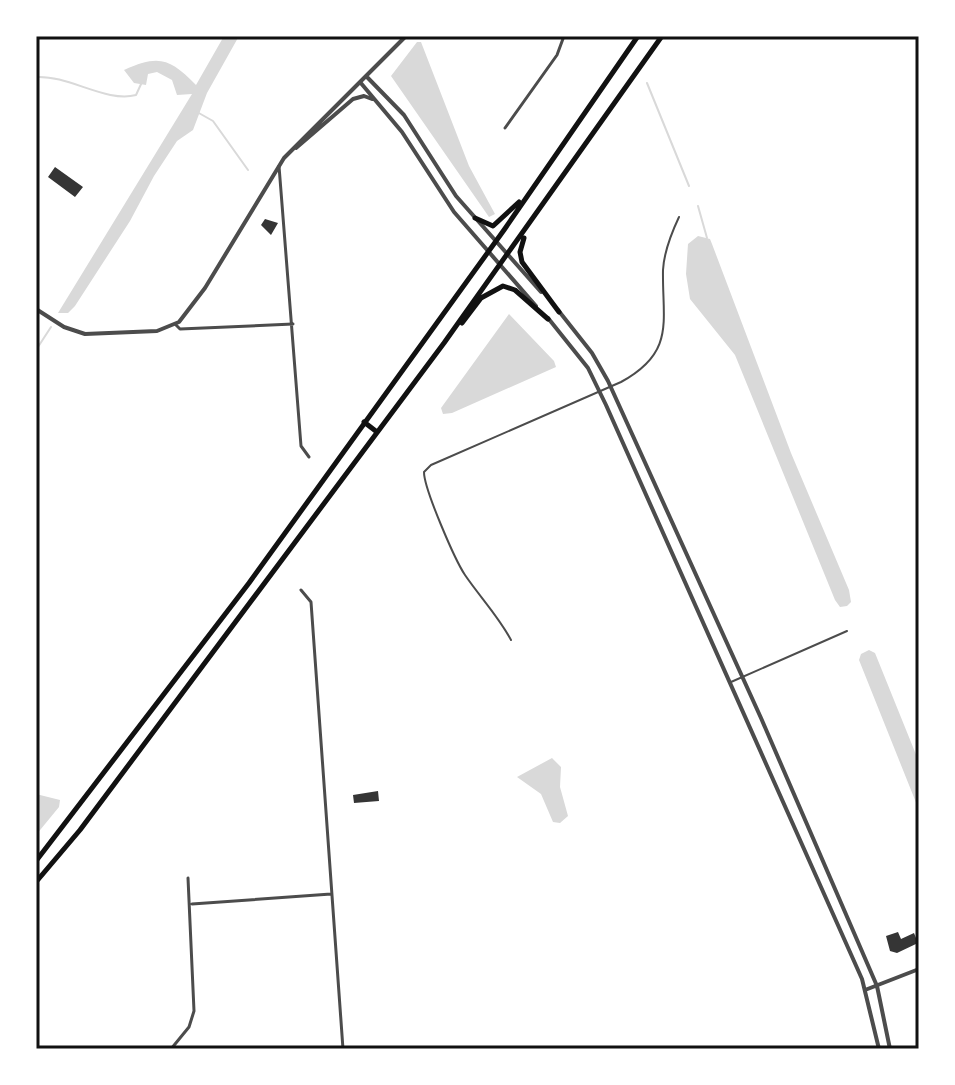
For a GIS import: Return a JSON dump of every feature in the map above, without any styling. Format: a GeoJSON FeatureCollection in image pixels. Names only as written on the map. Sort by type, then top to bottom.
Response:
{"type":"FeatureCollection","features":[{"type":"Feature","properties":{"kind":"highway"},"geometry":{"type":"LineString","coordinates":[[36,861],[187,669],[495,242],[638,36]]}},
{"type":"Feature","properties":{"kind":"highway"},"geometry":{"type":"LineString","coordinates":[[36,882],[80,830],[538,214],[660,38],[651,36]]}},
{"type":"Feature","properties":{"kind":"highway"},"geometry":{"type":"LineString","coordinates":[[475,218],[486,225],[500,223],[534,186]]}},
{"type":"Feature","properties":{"kind":"highway"},"geometry":{"type":"LineString","coordinates":[[538,214],[522,241],[520,252],[527,270],[559,312]]}},
{"type":"Feature","properties":{"kind":"highway"},"geometry":{"type":"LineString","coordinates":[[454,328],[468,318],[488,292],[503,286],[515,290],[548,319]]}},
{"type":"Feature","properties":{"kind":"highway"},"geometry":{"type":"LineString","coordinates":[[364,422],[377,432]]}},
{"type":"Feature","properties":{"kind":"street"},"geometry":{"type":"LineString","coordinates":[[36,309],[64,327],[85,334],[136,334],[176,325],[205,288],[288,154],[406,36]]}},
{"type":"Feature","properties":{"kind":"street"},"geometry":{"type":"LineString","coordinates":[[505,128],[557,55],[564,36]]}},
{"type":"Feature","properties":{"kind":"street"},"geometry":{"type":"LineString","coordinates":[[366,76],[404,115],[475,218],[592,353],[610,386],[877,986],[890,1049]]}},
{"type":"Feature","properties":{"kind":"street"},"geometry":{"type":"LineString","coordinates":[[360,82],[381,106],[454,212],[588,368],[731,682],[865,990],[879,1049]]}},
{"type":"Feature","properties":{"kind":"street"},"geometry":{"type":"LineString","coordinates":[[288,154],[357,97],[366,96],[381,106]]}},
{"type":"Feature","properties":{"kind":"street"},"geometry":{"type":"LineString","coordinates":[[279,166],[301,446],[309,457]]}},
{"type":"Feature","properties":{"kind":"street"},"geometry":{"type":"LineString","coordinates":[[176,325],[180,329],[293,324]]}},
{"type":"Feature","properties":{"kind":"street"},"geometry":{"type":"LineString","coordinates":[[301,590],[311,602],[343,1049]]}},
{"type":"Feature","properties":{"kind":"street"},"geometry":{"type":"LineString","coordinates":[[171,1049],[189,1027],[194,1011],[188,878]]}},
{"type":"Feature","properties":{"kind":"street"},"geometry":{"type":"LineString","coordinates":[[190,904],[331,894]]}},
{"type":"Feature","properties":{"kind":"street"},"geometry":{"type":"LineString","coordinates":[[865,990],[919,969]]}},
{"type":"Feature","properties":{"kind":"lane"},"geometry":{"type":"LineString","coordinates":[[511,640],[490,612],[483,596],[464,574],[424,472],[431,465],[599,392],[644,366],[660,346],[666,323],[665,256],[679,217]]}},
{"type":"Feature","properties":{"kind":"lane"},"geometry":{"type":"LineString","coordinates":[[731,682],[847,631]]}},
{"type":"Feature","properties":{"kind":"shaded area"},"geometry":{"type":"Polygon","coordinates":[[[224,36],[239,36],[207,93],[193,130],[177,141],[75,306],[68,313],[58,313],[192,94],[177,95],[172,80],[157,72],[148,74],[146,85],[134,83],[124,70],[147,62],[164,62],[179,69],[196,85],[224,36]]]}},
{"type":"Feature","properties":{"kind":"shaded area"},"geometry":{"type":"Polygon","coordinates":[[[417,42],[421,42],[469,166],[495,214],[489,217],[391,76],[417,42]]]}},
{"type":"Feature","properties":{"kind":"shaded area"},"geometry":{"type":"Polygon","coordinates":[[[698,236],[710,239],[791,453],[849,590],[851,602],[847,606],[840,607],[835,600],[735,355],[690,299],[686,274],[688,244],[698,236]]]}},
{"type":"Feature","properties":{"kind":"shaded area"},"geometry":{"type":"Polygon","coordinates":[[[509,314],[554,361],[556,367],[452,413],[443,414],[441,408],[509,314]]]}},
{"type":"Feature","properties":{"kind":"shaded area"},"geometry":{"type":"Polygon","coordinates":[[[869,650],[875,653],[919,762],[919,810],[859,660],[861,654],[869,650]]]}},
{"type":"Feature","properties":{"kind":"shaded area"},"geometry":{"type":"Polygon","coordinates":[[[552,758],[561,767],[560,787],[568,816],[560,823],[553,822],[541,794],[517,777],[552,758]]]}},
{"type":"Feature","properties":{"kind":"shaded area"},"geometry":{"type":"Polygon","coordinates":[[[36,794],[60,800],[59,807],[36,835],[36,794]]]}},
{"type":"Feature","properties":{"kind":"building"},"geometry":{"type":"Polygon","coordinates":[[[55,167],[83,187],[75,197],[48,177],[55,167]]]}},
{"type":"Feature","properties":{"kind":"building"},"geometry":{"type":"Polygon","coordinates":[[[265,219],[278,223],[271,235],[261,225],[265,219]]]}},
{"type":"Feature","properties":{"kind":"building"},"geometry":{"type":"Polygon","coordinates":[[[378,791],[379,801],[354,803],[353,795],[378,791]]]}},
{"type":"Feature","properties":{"kind":"building"},"geometry":{"type":"Polygon","coordinates":[[[898,932],[901,939],[914,933],[918,943],[897,953],[890,951],[886,936],[898,932]]]}},
{"type":"Feature","properties":{"kind":"waterway"},"geometry":{"type":"LineString","coordinates":[[36,77],[124,96],[136,95],[142,82]]}},
{"type":"Feature","properties":{"kind":"waterway"},"geometry":{"type":"LineString","coordinates":[[647,83],[689,186]]}},
{"type":"Feature","properties":{"kind":"waterway"},"geometry":{"type":"LineString","coordinates":[[197,112],[213,121],[248,170]]}},
{"type":"Feature","properties":{"kind":"waterway"},"geometry":{"type":"LineString","coordinates":[[698,206],[707,238]]}},
{"type":"Feature","properties":{"kind":"waterway"},"geometry":{"type":"LineString","coordinates":[[36,350],[51,327]]}}]}
